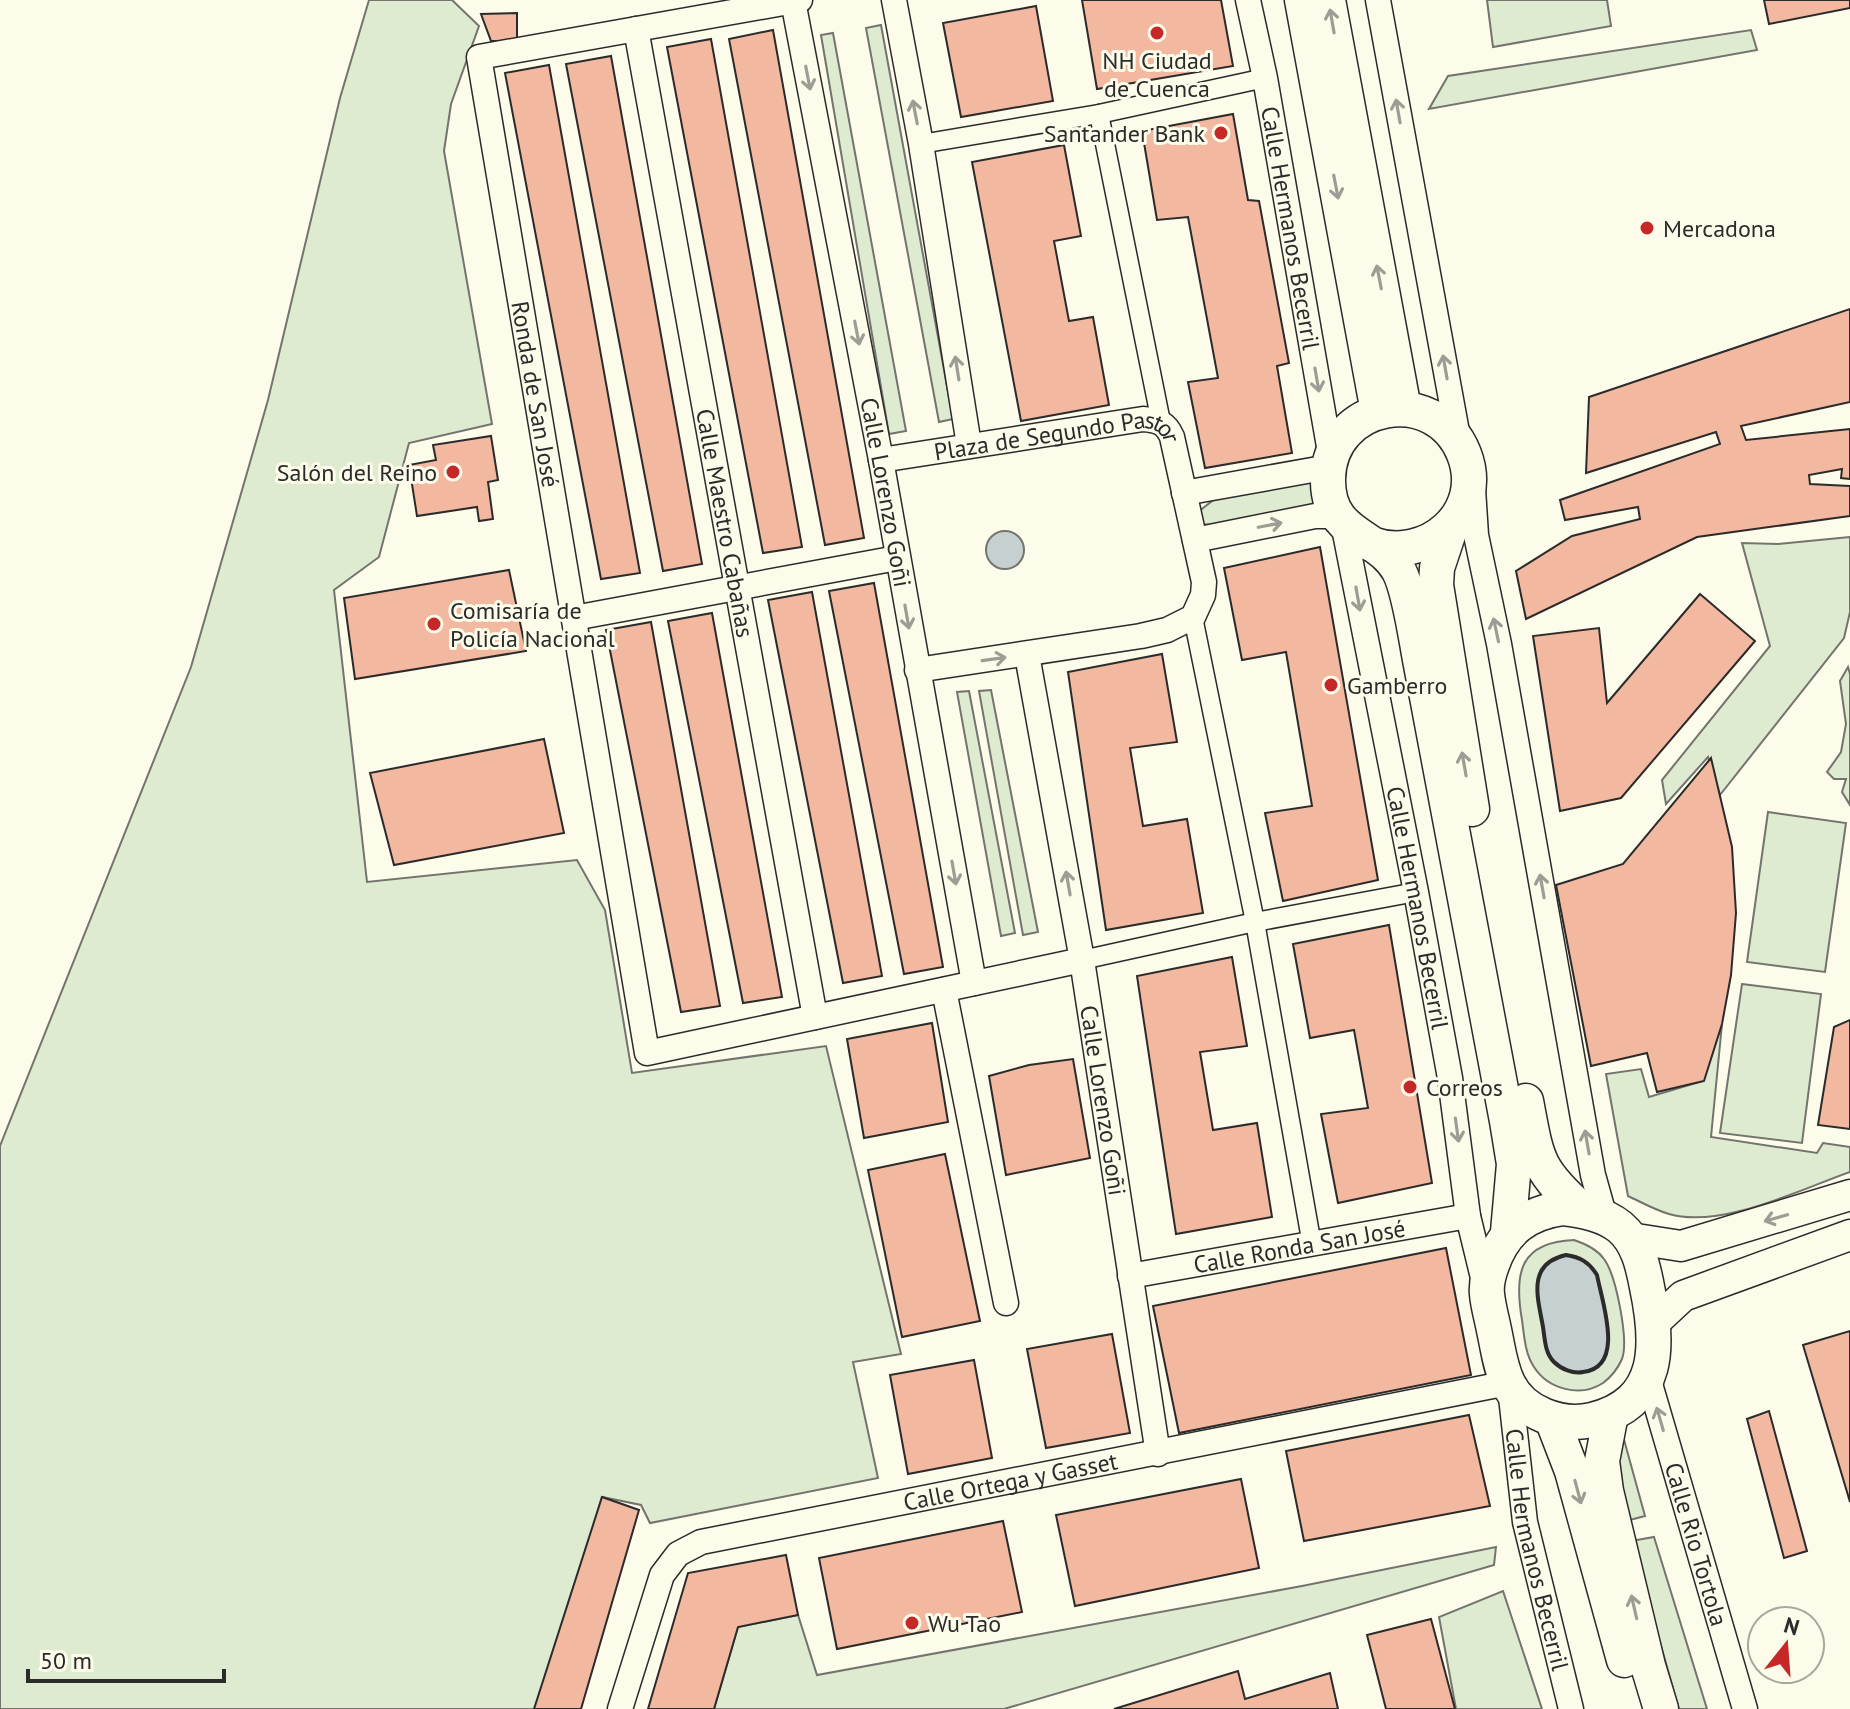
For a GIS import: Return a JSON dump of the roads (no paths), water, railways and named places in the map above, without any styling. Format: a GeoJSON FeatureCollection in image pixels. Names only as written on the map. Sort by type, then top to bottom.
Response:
{"type":"FeatureCollection","features":[{"type":"Feature","properties":{"kind":"main road"},"geometry":{"type":"LineString","coordinates":[[1302,0],[1391,410]]}},
{"type":"Feature","properties":{"kind":"main road"},"geometry":{"type":"LineString","coordinates":[[1328,0],[1391,410]]}},
{"type":"Feature","properties":{"kind":"main road"},"geometry":{"type":"LineString","coordinates":[[1330,462],[1339,441],[1351,427],[1391,410],[1433,418],[1448,429],[1465,455],[1469,480],[1464,504],[1451,526],[1437,568],[1438,602],[1478,843],[1536,1152],[1543,1172],[1606,1222],[1641,1260],[1656,1343],[1648,1377],[1627,1403],[1611,1414],[1590,1421],[1552,1419],[1526,1404],[1509,1386],[1503,1369],[1486,1292],[1496,1254],[1508,1232],[1521,1222],[1549,1210],[1563,1208],[1606,1222]]}},
{"type":"Feature","properties":{"kind":"main road","name":"Calle Hermanos Becerril"},"geometry":{"type":"LineString","coordinates":[[1330,462],[1330,499],[1343,523],[1386,556],[1401,574],[1421,665],[1514,1164],[1508,1232]]}},
{"type":"Feature","properties":{"kind":"main road"},"geometry":{"type":"LineString","coordinates":[[1371,544],[1390,549],[1409,549],[1436,538],[1451,526]]}},
{"type":"Feature","properties":{"kind":"main road"},"geometry":{"type":"LineString","coordinates":[[1611,1414],[1602,1461],[1606,1491],[1661,1709]]}},
{"type":"Feature","properties":{"kind":"main road","name":"Calle Hermanos Becerril"},"geometry":{"type":"LineString","coordinates":[[1552,1419],[1572,1471],[1637,1709]]}},
{"type":"Feature","properties":{"kind":"street"},"geometry":{"type":"LineString","coordinates":[[894,0],[921,144],[969,445]]}},
{"type":"Feature","properties":{"kind":"street","name":"Calle Hermanos Becerril"},"geometry":{"type":"LineString","coordinates":[[1248,0],[1265,78],[1330,462]]}},
{"type":"Feature","properties":{"kind":"street"},"geometry":{"type":"LineString","coordinates":[[1378,0],[1459,443]]}},
{"type":"Feature","properties":{"kind":"street","name":"Ronda de San José"},"geometry":{"type":"LineString","coordinates":[[797,1],[479,57],[647,1053],[815,1017]]}},
{"type":"Feature","properties":{"kind":"street","name":"Calle Lorenzo Goñi"},"geometry":{"type":"LineString","coordinates":[[797,1],[974,983]]}},
{"type":"Feature","properties":{"kind":"street","name":"Calle Maestro Cabañas"},"geometry":{"type":"LineString","coordinates":[[636,29],[815,1017]]}},
{"type":"Feature","properties":{"kind":"street"},"geometry":{"type":"LineString","coordinates":[[921,144],[1099,114],[1265,78]]}},
{"type":"Feature","properties":{"kind":"street"},"geometry":{"type":"LineString","coordinates":[[1099,114],[1161,422]]}},
{"type":"Feature","properties":{"kind":"street","name":"Plaza de Segundo Pastor"},"geometry":{"type":"LineString","coordinates":[[881,460],[1143,419],[1161,422],[1168,427],[1172,437],[1204,582],[1203,595],[1193,617]]}},
{"type":"Feature","properties":{"kind":"street","name":"Plaza de Segundo Pastor"},"geometry":{"type":"LineString","coordinates":[[1184,493],[1330,462]]}},
{"type":"Feature","properties":{"kind":"street"},"geometry":{"type":"LineString","coordinates":[[1469,480],[1474,493],[1476,535],[1499,644],[1593,1175],[1606,1222],[1681,1246],[1850,1195]]}},
{"type":"Feature","properties":{"kind":"street"},"geometry":{"type":"LineString","coordinates":[[1195,540],[1315,516],[1329,516],[1343,523]]}},
{"type":"Feature","properties":{"kind":"street","name":"Calle Hermanos Becerril"},"geometry":{"type":"LineString","coordinates":[[1343,523],[1416,892],[1450,1078],[1468,1216],[1486,1292]]}},
{"type":"Feature","properties":{"kind":"street"},"geometry":{"type":"LineString","coordinates":[[574,618],[897,558]]}},
{"type":"Feature","properties":{"kind":"street"},"geometry":{"type":"LineString","coordinates":[[917,670],[1141,636],[1167,630],[1193,617],[1255,922],[1312,1245]]}},
{"type":"Feature","properties":{"kind":"street","name":"Calle Lorenzo Goñi"},"geometry":{"type":"LineString","coordinates":[[1027,655],[1082,960],[1158,1454]]}},
{"type":"Feature","properties":{"kind":"street"},"geometry":{"type":"LineString","coordinates":[[815,1017],[1255,922],[1416,892]]}},
{"type":"Feature","properties":{"kind":"street"},"geometry":{"type":"LineString","coordinates":[[944,990],[1006,1303]]}},
{"type":"Feature","properties":{"kind":"street","name":"Calle Ronda San José"},"geometry":{"type":"LineString","coordinates":[[1130,1276],[1468,1216]]}},
{"type":"Feature","properties":{"kind":"street"},"geometry":{"type":"LineString","coordinates":[[1654,1323],[1683,1296],[1850,1235]]}},
{"type":"Feature","properties":{"kind":"street","name":"Calle Rio Tortola"},"geometry":{"type":"LineString","coordinates":[[1648,1377],[1745,1709]]}},
{"type":"Feature","properties":{"kind":"street","name":"Calle Hermanos Becerril"},"geometry":{"type":"LineString","coordinates":[[1509,1386],[1525,1522],[1571,1709]]}},
{"type":"Feature","properties":{"kind":"street","name":"Calle Ortega y Gasset"},"geometry":{"type":"LineString","coordinates":[[620,1709],[662,1575],[669,1562],[688,1547],[735,1535],[1509,1386]]}},
{"type":"Feature","properties":{"kind":"place","name":"NH Ciudad de Cuenca"},"geometry":{"type":"Point","coordinates":[1157,33]}},
{"type":"Feature","properties":{"kind":"place","name":"Santander Bank"},"geometry":{"type":"Point","coordinates":[1221,133]}},
{"type":"Feature","properties":{"kind":"place","name":"Mercadona"},"geometry":{"type":"Point","coordinates":[1647,228]}},
{"type":"Feature","properties":{"kind":"place","name":"Salón del Reino"},"geometry":{"type":"Point","coordinates":[453,472]}},
{"type":"Feature","properties":{"kind":"place","name":"Comisaría de Policía Nacional"},"geometry":{"type":"Point","coordinates":[434,624]}},
{"type":"Feature","properties":{"kind":"place","name":"Gamberro"},"geometry":{"type":"Point","coordinates":[1331,685]}},
{"type":"Feature","properties":{"kind":"place","name":"Correos"},"geometry":{"type":"Point","coordinates":[1410,1087]}},
{"type":"Feature","properties":{"kind":"place","name":"Wu Tao"},"geometry":{"type":"Point","coordinates":[912,1623]}}]}
